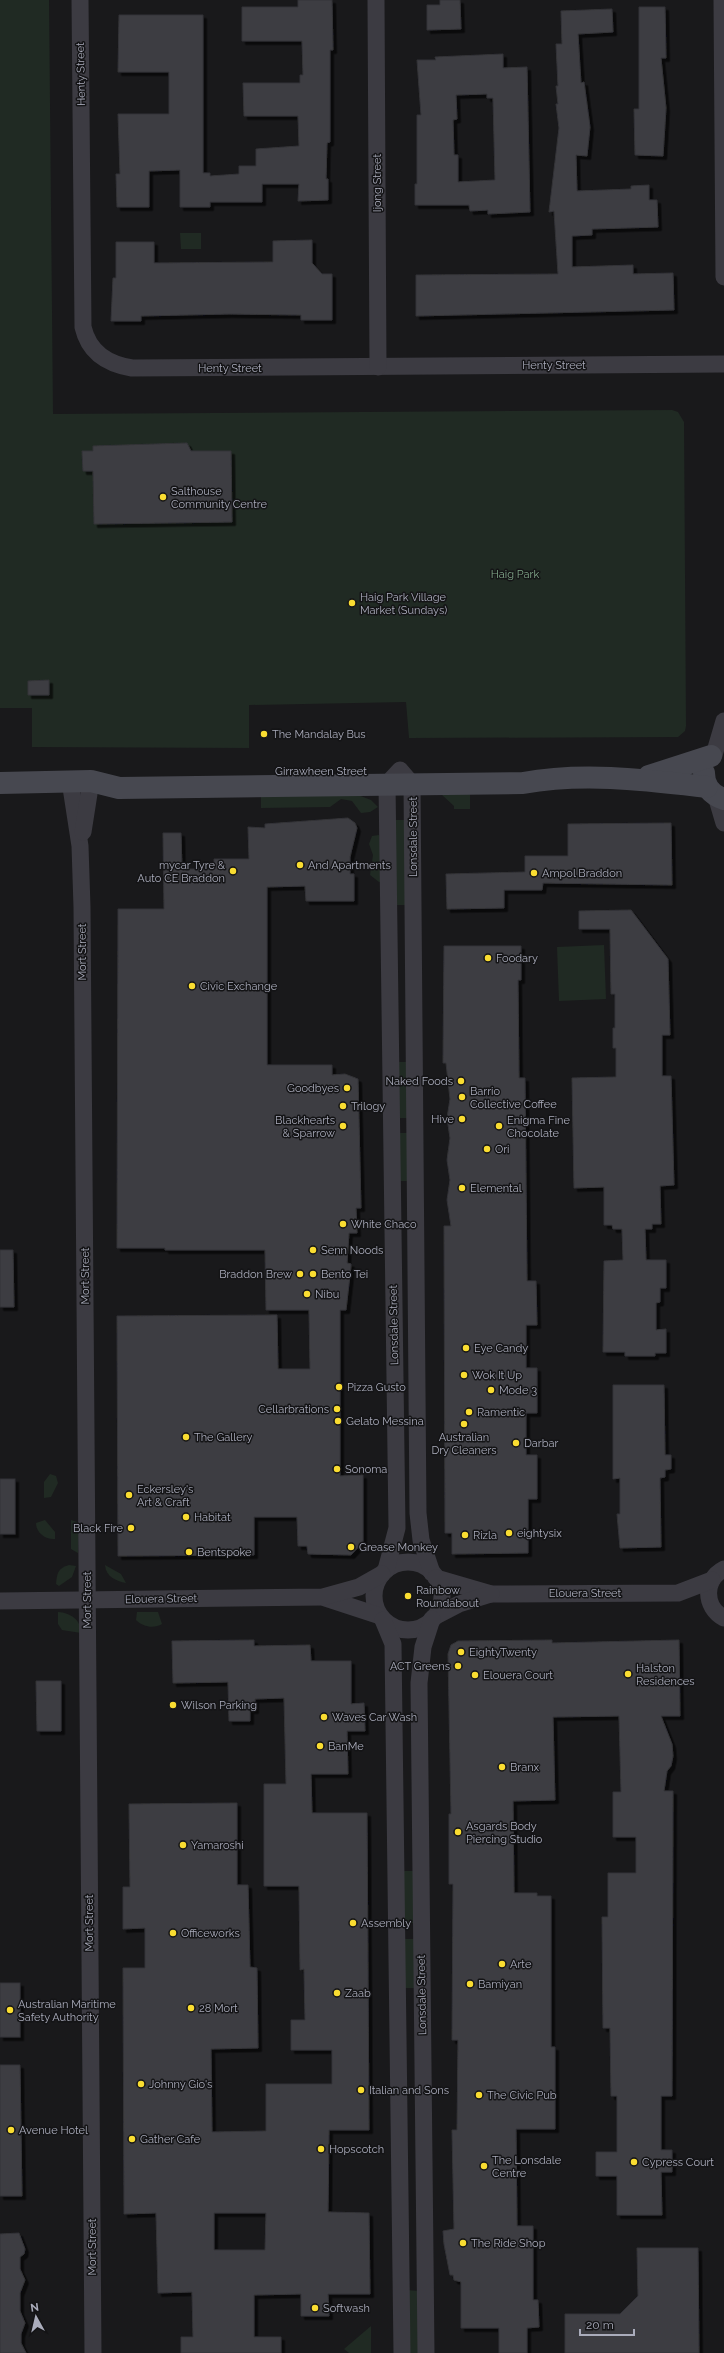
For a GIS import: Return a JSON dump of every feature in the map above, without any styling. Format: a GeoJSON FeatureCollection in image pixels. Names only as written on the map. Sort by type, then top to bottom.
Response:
{"type":"FeatureCollection","features":[{"type":"Feature","properties":{"kind":"street","name":"Henty Street"},"geometry":{"type":"LineString","coordinates":[[80,0],[84,328],[86,339],[93,349],[108,361],[132,368],[724,364]]}},
{"type":"Feature","properties":{"kind":"street","name":"Ijong Street"},"geometry":{"type":"LineString","coordinates":[[376,0],[378,367]]}},
{"type":"Feature","properties":{"kind":"street"},"geometry":{"type":"LineString","coordinates":[[722,0],[724,277]]}},
{"type":"Feature","properties":{"kind":"street"},"geometry":{"type":"LineString","coordinates":[[724,721],[716,754],[704,770],[716,794],[724,823]]}},
{"type":"Feature","properties":{"kind":"street","name":"Girrawheen Street"},"geometry":{"type":"LineString","coordinates":[[642,778],[716,754]]}},
{"type":"Feature","properties":{"kind":"street","name":"Girrawheen Street"},"geometry":{"type":"LineString","coordinates":[[0,783],[81,781],[113,788],[400,780],[522,769],[552,778],[642,778],[716,794]]}},
{"type":"Feature","properties":{"kind":"street","name":"Lonsdale Street"},"geometry":{"type":"LineString","coordinates":[[400,780],[414,1076],[418,1528],[434,1575]]}},
{"type":"Feature","properties":{"kind":"street","name":"Lonsdale Street"},"geometry":{"type":"LineString","coordinates":[[384,1572],[397,1528],[391,1076],[400,780]]}},
{"type":"Feature","properties":{"kind":"street","name":"Mort Street"},"geometry":{"type":"LineString","coordinates":[[81,781],[80,846],[93,2353]]}},
{"type":"Feature","properties":{"kind":"street"},"geometry":{"type":"LineString","coordinates":[[391,1076],[414,1076]]}},
{"type":"Feature","properties":{"kind":"street"},"geometry":{"type":"LineString","coordinates":[[393,1240],[416,1240]]}},
{"type":"Feature","properties":{"kind":"street"},"geometry":{"type":"LineString","coordinates":[[395,1410],[417,1410]]}},
{"type":"Feature","properties":{"kind":"street"},"geometry":{"type":"LineString","coordinates":[[719,1617],[708,1593],[718,1574],[724,1557]]}},
{"type":"Feature","properties":{"kind":"street"},"geometry":{"type":"LineString","coordinates":[[382,1618],[396,1628],[407,1630],[424,1626],[433,1618],[442,1597],[434,1575],[425,1567],[414,1562],[396,1564],[384,1572],[376,1584],[373,1596],[375,1607],[382,1618],[393,1644],[402,2353]]}},
{"type":"Feature","properties":{"kind":"street","name":"Elouera Street"},"geometry":{"type":"LineString","coordinates":[[0,1601],[323,1597],[359,1587],[384,1572]]}},
{"type":"Feature","properties":{"kind":"street","name":"Elouera Street"},"geometry":{"type":"LineString","coordinates":[[433,1618],[459,1604],[491,1594],[678,1593],[718,1574]]}},
{"type":"Feature","properties":{"kind":"street","name":"Elouera Street"},"geometry":{"type":"LineString","coordinates":[[434,1575],[491,1594]]}},
{"type":"Feature","properties":{"kind":"street","name":"Elouera Street"},"geometry":{"type":"LineString","coordinates":[[678,1593],[719,1617]]}},
{"type":"Feature","properties":{"kind":"street","name":"Elouera Street"},"geometry":{"type":"LineString","coordinates":[[323,1597],[382,1618]]}},
{"type":"Feature","properties":{"kind":"street","name":"Lonsdale Street"},"geometry":{"type":"LineString","coordinates":[[426,2353],[420,1660],[433,1618]]}},
{"type":"Feature","properties":{"kind":"street"},"geometry":{"type":"LineString","coordinates":[[394,1768],[420,1768]]}},
{"type":"Feature","properties":{"kind":"street"},"geometry":{"type":"LineString","coordinates":[[400,2222],[425,2222]]}},
{"type":"Feature","properties":{"kind":"green space","name":"Haig Park"},"geometry":{"type":"Polygon","coordinates":[[[0,0],[49,0],[53,414],[672,410],[678,412],[684,422],[685,731],[678,737],[409,738],[406,702],[249,705],[249,748],[32,747],[32,708],[0,708],[0,0]]]}},
{"type":"Feature","properties":{"kind":"green space"},"geometry":{"type":"Polygon","coordinates":[[[180,233],[201,233],[201,249],[181,249],[180,233]]]}},
{"type":"Feature","properties":{"kind":"green space"},"geometry":{"type":"Polygon","coordinates":[[[470,791],[470,809],[454,809],[454,806],[442,795],[470,791]]]}},
{"type":"Feature","properties":{"kind":"green space"},"geometry":{"type":"Polygon","coordinates":[[[261,792],[358,795],[371,800],[378,807],[370,812],[361,813],[352,801],[341,799],[330,807],[261,808],[261,792]]]}},
{"type":"Feature","properties":{"kind":"green space"},"geometry":{"type":"Polygon","coordinates":[[[394,820],[407,820],[408,905],[394,905],[394,820]]]}},
{"type":"Feature","properties":{"kind":"green space"},"geometry":{"type":"Polygon","coordinates":[[[379,835],[383,881],[379,882],[370,875],[373,855],[369,844],[372,836],[379,835]]]}},
{"type":"Feature","properties":{"kind":"green space"},"geometry":{"type":"Polygon","coordinates":[[[604,945],[606,999],[559,1001],[557,947],[604,945]]]}},
{"type":"Feature","properties":{"kind":"green space"},"geometry":{"type":"Polygon","coordinates":[[[396,1062],[411,1062],[410,1118],[396,1118],[396,1062]]]}},
{"type":"Feature","properties":{"kind":"green space"},"geometry":{"type":"Polygon","coordinates":[[[396,1133],[411,1133],[411,1181],[396,1181],[396,1133]]]}},
{"type":"Feature","properties":{"kind":"green space"},"geometry":{"type":"Polygon","coordinates":[[[50,1474],[56,1476],[58,1483],[51,1497],[44,1498],[44,1482],[50,1474]]]}},
{"type":"Feature","properties":{"kind":"green space"},"geometry":{"type":"Polygon","coordinates":[[[45,1520],[55,1532],[55,1539],[45,1537],[36,1527],[36,1523],[45,1520]]]}},
{"type":"Feature","properties":{"kind":"green space"},"geometry":{"type":"Polygon","coordinates":[[[71,1520],[77,1522],[79,1525],[78,1553],[71,1549],[71,1520]]]}},
{"type":"Feature","properties":{"kind":"green space"},"geometry":{"type":"Polygon","coordinates":[[[69,1565],[76,1566],[72,1577],[59,1586],[56,1584],[60,1569],[69,1565]]]}},
{"type":"Feature","properties":{"kind":"green space"},"geometry":{"type":"Polygon","coordinates":[[[105,1565],[121,1574],[126,1583],[112,1578],[107,1573],[105,1565]]]}},
{"type":"Feature","properties":{"kind":"green space"},"geometry":{"type":"Polygon","coordinates":[[[58,1612],[71,1615],[77,1620],[81,1628],[81,1633],[62,1630],[58,1624],[58,1612]]]}},
{"type":"Feature","properties":{"kind":"green space"},"geometry":{"type":"Polygon","coordinates":[[[137,1612],[158,1612],[162,1624],[152,1627],[142,1624],[136,1620],[137,1612]]]}},
{"type":"Feature","properties":{"kind":"green space"},"geometry":{"type":"Polygon","coordinates":[[[404,1871],[417,1871],[416,1923],[404,1923],[404,1871]]]}},
{"type":"Feature","properties":{"kind":"green space"},"geometry":{"type":"Polygon","coordinates":[[[402,1939],[417,1939],[417,1988],[401,1988],[402,1939]]]}},
{"type":"Feature","properties":{"kind":"green space"},"geometry":{"type":"Polygon","coordinates":[[[406,2290],[420,2291],[419,2353],[406,2353],[406,2290]]]}},
{"type":"Feature","properties":{"kind":"green space"},"geometry":{"type":"Polygon","coordinates":[[[371,2326],[371,2353],[349,2353],[344,2349],[371,2326]]]}},
{"type":"Feature","properties":{"kind":"building"},"geometry":{"type":"Polygon","coordinates":[[[298,0],[332,0],[333,50],[330,50],[330,142],[327,143],[326,179],[328,179],[328,200],[298,201],[299,184],[262,184],[262,202],[210,202],[210,207],[180,207],[180,170],[149,171],[149,207],[117,207],[116,174],[120,174],[118,114],[169,114],[169,72],[118,72],[119,15],[203,15],[203,173],[210,173],[210,176],[239,174],[239,166],[256,166],[256,149],[299,146],[298,116],[244,116],[243,83],[300,83],[300,75],[303,75],[302,41],[242,41],[242,7],[298,7],[298,0]]]}},
{"type":"Feature","properties":{"kind":"building"},"geometry":{"type":"Polygon","coordinates":[[[440,0],[460,0],[461,29],[427,30],[427,5],[440,5],[440,0]]]}},
{"type":"Feature","properties":{"kind":"building"},"geometry":{"type":"Polygon","coordinates":[[[639,7],[665,7],[666,58],[661,58],[666,108],[663,156],[635,155],[634,109],[639,109],[639,7]]]}},
{"type":"Feature","properties":{"kind":"building"},"geometry":{"type":"Polygon","coordinates":[[[612,9],[613,32],[578,34],[581,83],[584,82],[590,127],[587,156],[576,155],[577,191],[631,189],[631,186],[649,185],[649,200],[657,200],[658,227],[592,229],[592,235],[572,236],[572,267],[633,265],[633,274],[673,273],[674,310],[416,316],[416,275],[558,274],[554,211],[549,212],[559,128],[556,104],[558,104],[556,86],[558,86],[556,44],[562,44],[561,11],[612,9]]]}},
{"type":"Feature","properties":{"kind":"building"},"geometry":{"type":"Polygon","coordinates":[[[503,54],[503,68],[527,67],[530,212],[488,214],[488,210],[470,211],[469,205],[415,205],[415,184],[417,184],[417,115],[421,115],[417,60],[436,60],[435,57],[503,54]],[[487,94],[456,95],[457,119],[453,120],[454,155],[458,155],[458,182],[495,180],[493,98],[487,98],[487,94]]]}},
{"type":"Feature","properties":{"kind":"building"},"geometry":{"type":"Polygon","coordinates":[[[312,240],[312,263],[322,274],[332,274],[332,320],[301,320],[301,315],[229,314],[141,316],[141,321],[111,321],[113,278],[116,278],[116,242],[154,242],[154,263],[273,262],[273,241],[312,240]]]}},
{"type":"Feature","properties":{"kind":"building","name":"Salthouse Community Centre"},"geometry":{"type":"Polygon","coordinates":[[[187,443],[191,451],[231,451],[232,522],[94,524],[93,471],[83,471],[82,451],[93,451],[93,446],[187,443]]]}},
{"type":"Feature","properties":{"kind":"building"},"geometry":{"type":"Polygon","coordinates":[[[49,680],[49,695],[28,695],[28,681],[49,680]]]}},
{"type":"Feature","properties":{"kind":"building"},"geometry":{"type":"Polygon","coordinates":[[[348,818],[355,823],[357,828],[350,857],[350,874],[354,874],[354,901],[306,901],[305,886],[267,887],[267,1065],[332,1065],[332,1075],[345,1074],[358,1079],[361,1208],[356,1208],[357,1233],[349,1233],[347,1263],[351,1264],[351,1266],[346,1310],[340,1310],[340,1476],[363,1475],[363,1542],[351,1555],[308,1554],[307,1546],[298,1546],[297,1517],[254,1517],[254,1555],[118,1556],[117,1316],[277,1315],[278,1369],[310,1369],[309,1310],[266,1310],[265,1250],[165,1250],[165,1248],[117,1248],[118,909],[164,909],[163,833],[181,833],[182,869],[214,869],[214,859],[249,859],[248,827],[265,828],[265,824],[348,818]]]}},
{"type":"Feature","properties":{"kind":"building"},"geometry":{"type":"Polygon","coordinates":[[[671,823],[672,885],[543,883],[542,890],[504,890],[504,908],[447,909],[446,874],[525,872],[525,856],[568,856],[568,824],[671,823]]]}},
{"type":"Feature","properties":{"kind":"building"},"geometry":{"type":"Polygon","coordinates":[[[631,910],[668,959],[670,1035],[662,1035],[662,1076],[671,1076],[674,1185],[660,1186],[661,1224],[652,1224],[652,1229],[645,1229],[646,1260],[666,1260],[666,1288],[660,1288],[660,1302],[656,1303],[656,1330],[666,1329],[666,1353],[655,1353],[655,1356],[625,1356],[625,1352],[603,1352],[604,1261],[623,1260],[622,1229],[613,1229],[612,1225],[604,1225],[604,1187],[574,1188],[572,1078],[616,1077],[616,1048],[613,1048],[613,1028],[615,1028],[615,994],[611,994],[610,929],[579,929],[579,911],[631,910]]]}},
{"type":"Feature","properties":{"kind":"building"},"geometry":{"type":"Polygon","coordinates":[[[444,946],[521,946],[521,980],[518,980],[519,1078],[525,1078],[527,1281],[536,1281],[537,1325],[526,1325],[526,1368],[537,1368],[537,1413],[526,1413],[526,1455],[537,1455],[537,1499],[528,1499],[528,1553],[452,1554],[452,1533],[445,1533],[444,1226],[451,1226],[447,1200],[450,1180],[447,1160],[450,1138],[447,1118],[450,1099],[446,1063],[443,1063],[444,946]]]}},
{"type":"Feature","properties":{"kind":"building"},"geometry":{"type":"Polygon","coordinates":[[[0,1250],[13,1250],[14,1307],[0,1307],[0,1250]]]}},
{"type":"Feature","properties":{"kind":"building"},"geometry":{"type":"Polygon","coordinates":[[[613,1385],[664,1385],[665,1455],[671,1455],[671,1469],[665,1470],[665,1477],[660,1478],[661,1547],[620,1548],[617,1514],[620,1514],[620,1478],[613,1479],[613,1385]]]}},
{"type":"Feature","properties":{"kind":"building"},"geometry":{"type":"Polygon","coordinates":[[[0,1479],[15,1479],[15,1534],[0,1534],[0,1479]]]}},
{"type":"Feature","properties":{"kind":"building"},"geometry":{"type":"Polygon","coordinates":[[[254,1640],[254,1646],[310,1645],[311,1661],[351,1661],[351,1704],[364,1703],[365,1731],[347,1731],[348,1774],[311,1774],[312,1813],[367,1813],[369,2130],[329,2130],[328,2212],[369,2213],[370,2294],[328,2294],[329,2316],[301,2316],[301,2294],[254,2295],[254,2337],[281,2337],[281,2353],[181,2353],[181,2337],[193,2337],[192,2292],[158,2293],[156,2213],[124,2214],[123,1968],[145,1968],[145,1928],[123,1929],[123,1887],[130,1887],[129,1804],[237,1803],[237,1885],[248,1885],[250,1967],[257,1968],[258,2048],[211,2049],[212,2132],[266,2131],[266,2084],[332,2084],[332,2050],[291,2050],[291,2020],[305,2020],[304,1969],[300,1970],[299,1886],[264,1886],[264,1784],[286,1784],[284,1698],[255,1699],[255,1710],[250,1710],[250,1721],[229,1721],[228,1682],[173,1683],[172,1641],[254,1640]],[[214,2213],[214,2250],[265,2250],[266,2213],[214,2213]]]}},
{"type":"Feature","properties":{"kind":"building"},"geometry":{"type":"Polygon","coordinates":[[[552,1640],[552,1643],[679,1640],[680,1716],[661,1716],[672,1744],[673,1756],[671,1766],[667,1771],[664,1791],[673,1791],[672,2096],[661,2096],[661,2150],[672,2150],[672,2172],[661,2172],[662,2215],[617,2215],[617,2176],[596,2176],[596,2152],[617,2152],[617,2096],[611,2096],[610,2028],[603,2028],[602,1917],[608,1917],[608,1873],[636,1873],[636,1837],[613,1837],[613,1792],[621,1792],[619,1716],[553,1717],[555,1800],[513,1801],[514,1893],[537,1893],[537,1896],[551,1896],[551,2047],[555,2047],[555,2129],[516,2129],[517,2226],[533,2226],[533,2300],[538,2300],[539,2327],[527,2328],[527,2353],[499,2353],[499,2328],[461,2328],[461,2282],[454,2280],[453,2275],[450,2275],[443,2231],[454,2229],[452,2130],[457,2130],[458,2040],[452,2040],[453,1884],[449,1884],[449,1814],[451,1814],[448,1654],[451,1645],[458,1641],[552,1640]]]}},
{"type":"Feature","properties":{"kind":"building"},"geometry":{"type":"Polygon","coordinates":[[[36,1681],[61,1681],[61,1731],[37,1731],[36,1681]]]}},
{"type":"Feature","properties":{"kind":"building","name":"Australian Maritime Safety Authority"},"geometry":{"type":"Polygon","coordinates":[[[0,1983],[20,1983],[20,2037],[0,2037],[0,1983]]]}},
{"type":"Feature","properties":{"kind":"building","name":"Avenue Hotel"},"geometry":{"type":"Polygon","coordinates":[[[0,2065],[20,2065],[22,2196],[0,2196],[0,2065]]]}},
{"type":"Feature","properties":{"kind":"building"},"geometry":{"type":"Polygon","coordinates":[[[19,2233],[25,2249],[24,2254],[20,2257],[20,2269],[25,2280],[20,2293],[20,2311],[25,2323],[21,2334],[21,2343],[26,2353],[0,2353],[0,2234],[19,2233]]]}},
{"type":"Feature","properties":{"kind":"building"},"geometry":{"type":"Polygon","coordinates":[[[637,2248],[698,2248],[699,2353],[565,2353],[565,2314],[620,2314],[638,2296],[637,2248]]]}},
{"type":"Feature","properties":{"kind":"place","name":"Salthouse Community Centre"},"geometry":{"type":"Point","coordinates":[163,497]}},
{"type":"Feature","properties":{"kind":"place","name":"Haig Park Village Market (Sundays)"},"geometry":{"type":"Point","coordinates":[352,603]}},
{"type":"Feature","properties":{"kind":"place","name":"The Mandalay Bus"},"geometry":{"type":"Point","coordinates":[264,734]}},
{"type":"Feature","properties":{"kind":"place","name":"And Apartments"},"geometry":{"type":"Point","coordinates":[300,865]}},
{"type":"Feature","properties":{"kind":"place","name":"mycar Tyre & Auto CE Braddon"},"geometry":{"type":"Point","coordinates":[233,871]}},
{"type":"Feature","properties":{"kind":"place","name":"Ampol Braddon"},"geometry":{"type":"Point","coordinates":[534,873]}},
{"type":"Feature","properties":{"kind":"place","name":"Foodary"},"geometry":{"type":"Point","coordinates":[488,958]}},
{"type":"Feature","properties":{"kind":"place","name":"Civic Exchange"},"geometry":{"type":"Point","coordinates":[192,986]}},
{"type":"Feature","properties":{"kind":"place","name":"Naked Foods"},"geometry":{"type":"Point","coordinates":[461,1081]}},
{"type":"Feature","properties":{"kind":"place","name":"Goodbyes"},"geometry":{"type":"Point","coordinates":[347,1088]}},
{"type":"Feature","properties":{"kind":"place","name":"Barrio Collective Coffee"},"geometry":{"type":"Point","coordinates":[462,1097]}},
{"type":"Feature","properties":{"kind":"place","name":"Trilogy"},"geometry":{"type":"Point","coordinates":[343,1106]}},
{"type":"Feature","properties":{"kind":"place","name":"Hive"},"geometry":{"type":"Point","coordinates":[462,1119]}},
{"type":"Feature","properties":{"kind":"place","name":"Blackhearts & Sparrow"},"geometry":{"type":"Point","coordinates":[343,1126]}},
{"type":"Feature","properties":{"kind":"place","name":"Enigma Fine Chocolate"},"geometry":{"type":"Point","coordinates":[499,1126]}},
{"type":"Feature","properties":{"kind":"place","name":"Ori"},"geometry":{"type":"Point","coordinates":[487,1149]}},
{"type":"Feature","properties":{"kind":"place","name":"Elemental"},"geometry":{"type":"Point","coordinates":[462,1188]}},
{"type":"Feature","properties":{"kind":"place","name":"White Chaco"},"geometry":{"type":"Point","coordinates":[343,1224]}},
{"type":"Feature","properties":{"kind":"place","name":"Senn Noods"},"geometry":{"type":"Point","coordinates":[313,1250]}},
{"type":"Feature","properties":{"kind":"place","name":"Braddon Brew"},"geometry":{"type":"Point","coordinates":[300,1274]}},
{"type":"Feature","properties":{"kind":"place","name":"Bento Tei"},"geometry":{"type":"Point","coordinates":[313,1274]}},
{"type":"Feature","properties":{"kind":"place","name":"Nibu"},"geometry":{"type":"Point","coordinates":[307,1294]}},
{"type":"Feature","properties":{"kind":"place","name":"Eye Candy"},"geometry":{"type":"Point","coordinates":[466,1348]}},
{"type":"Feature","properties":{"kind":"place","name":"Wok It Up"},"geometry":{"type":"Point","coordinates":[464,1375]}},
{"type":"Feature","properties":{"kind":"place","name":"Pizza Gusto"},"geometry":{"type":"Point","coordinates":[339,1387]}},
{"type":"Feature","properties":{"kind":"place","name":"Mode 3"},"geometry":{"type":"Point","coordinates":[491,1390]}},
{"type":"Feature","properties":{"kind":"place","name":"Cellarbrations"},"geometry":{"type":"Point","coordinates":[337,1409]}},
{"type":"Feature","properties":{"kind":"place","name":"Ramentic"},"geometry":{"type":"Point","coordinates":[469,1412]}},
{"type":"Feature","properties":{"kind":"place","name":"Gelato Messina"},"geometry":{"type":"Point","coordinates":[338,1421]}},
{"type":"Feature","properties":{"kind":"place","name":"Australian Dry Cleaners"},"geometry":{"type":"Point","coordinates":[464,1424]}},
{"type":"Feature","properties":{"kind":"place","name":"The Gallery"},"geometry":{"type":"Point","coordinates":[186,1437]}},
{"type":"Feature","properties":{"kind":"place","name":"Darbar"},"geometry":{"type":"Point","coordinates":[516,1443]}},
{"type":"Feature","properties":{"kind":"place","name":"Sonoma"},"geometry":{"type":"Point","coordinates":[337,1469]}},
{"type":"Feature","properties":{"kind":"place","name":"Eckersley's Art & Craft"},"geometry":{"type":"Point","coordinates":[129,1495]}},
{"type":"Feature","properties":{"kind":"place","name":"Habitat"},"geometry":{"type":"Point","coordinates":[186,1517]}},
{"type":"Feature","properties":{"kind":"place","name":"Black Fire"},"geometry":{"type":"Point","coordinates":[131,1528]}},
{"type":"Feature","properties":{"kind":"place","name":"eightysix"},"geometry":{"type":"Point","coordinates":[509,1533]}},
{"type":"Feature","properties":{"kind":"place","name":"Rizla"},"geometry":{"type":"Point","coordinates":[465,1535]}},
{"type":"Feature","properties":{"kind":"place","name":"Grease Monkey"},"geometry":{"type":"Point","coordinates":[351,1547]}},
{"type":"Feature","properties":{"kind":"place","name":"Bentspoke"},"geometry":{"type":"Point","coordinates":[189,1552]}},
{"type":"Feature","properties":{"kind":"place","name":"Rainbow Roundabout"},"geometry":{"type":"Point","coordinates":[408,1596]}},
{"type":"Feature","properties":{"kind":"place","name":"EightyTwenty"},"geometry":{"type":"Point","coordinates":[461,1652]}},
{"type":"Feature","properties":{"kind":"place","name":"ACT Greens"},"geometry":{"type":"Point","coordinates":[458,1666]}},
{"type":"Feature","properties":{"kind":"place","name":"Halston Residences"},"geometry":{"type":"Point","coordinates":[628,1674]}},
{"type":"Feature","properties":{"kind":"place","name":"Elouera Court"},"geometry":{"type":"Point","coordinates":[475,1675]}},
{"type":"Feature","properties":{"kind":"place","name":"Wilson Parking"},"geometry":{"type":"Point","coordinates":[173,1705]}},
{"type":"Feature","properties":{"kind":"place","name":"Waves Car Wash"},"geometry":{"type":"Point","coordinates":[324,1717]}},
{"type":"Feature","properties":{"kind":"place","name":"BanMe"},"geometry":{"type":"Point","coordinates":[320,1746]}},
{"type":"Feature","properties":{"kind":"place","name":"Branx"},"geometry":{"type":"Point","coordinates":[502,1767]}},
{"type":"Feature","properties":{"kind":"place","name":"Asgards Body Piercing Studio"},"geometry":{"type":"Point","coordinates":[458,1832]}},
{"type":"Feature","properties":{"kind":"place","name":"Yamaroshi"},"geometry":{"type":"Point","coordinates":[183,1845]}},
{"type":"Feature","properties":{"kind":"place","name":"Assembly"},"geometry":{"type":"Point","coordinates":[353,1923]}},
{"type":"Feature","properties":{"kind":"place","name":"Officeworks"},"geometry":{"type":"Point","coordinates":[173,1933]}},
{"type":"Feature","properties":{"kind":"place","name":"Arte"},"geometry":{"type":"Point","coordinates":[502,1964]}},
{"type":"Feature","properties":{"kind":"place","name":"Bamiyan"},"geometry":{"type":"Point","coordinates":[470,1984]}},
{"type":"Feature","properties":{"kind":"place","name":"Zaab"},"geometry":{"type":"Point","coordinates":[337,1993]}},
{"type":"Feature","properties":{"kind":"place","name":"28 Mort"},"geometry":{"type":"Point","coordinates":[191,2008]}},
{"type":"Feature","properties":{"kind":"place","name":"Australian Maritime Safety Authority"},"geometry":{"type":"Point","coordinates":[10,2010]}},
{"type":"Feature","properties":{"kind":"place","name":"Johnny Gio's"},"geometry":{"type":"Point","coordinates":[141,2084]}},
{"type":"Feature","properties":{"kind":"place","name":"Italian and Sons"},"geometry":{"type":"Point","coordinates":[361,2090]}},
{"type":"Feature","properties":{"kind":"place","name":"The Civic Pub"},"geometry":{"type":"Point","coordinates":[479,2095]}},
{"type":"Feature","properties":{"kind":"place","name":"Avenue Hotel"},"geometry":{"type":"Point","coordinates":[11,2130]}},
{"type":"Feature","properties":{"kind":"place","name":"Gather Cafe"},"geometry":{"type":"Point","coordinates":[132,2139]}},
{"type":"Feature","properties":{"kind":"place","name":"Hopscotch"},"geometry":{"type":"Point","coordinates":[321,2149]}},
{"type":"Feature","properties":{"kind":"place","name":"Cypress Court"},"geometry":{"type":"Point","coordinates":[634,2162]}},
{"type":"Feature","properties":{"kind":"place","name":"The Lonsdale Centre"},"geometry":{"type":"Point","coordinates":[484,2166]}},
{"type":"Feature","properties":{"kind":"place","name":"The Ride Shop"},"geometry":{"type":"Point","coordinates":[463,2243]}},
{"type":"Feature","properties":{"kind":"place","name":"Softwash"},"geometry":{"type":"Point","coordinates":[315,2308]}}]}
